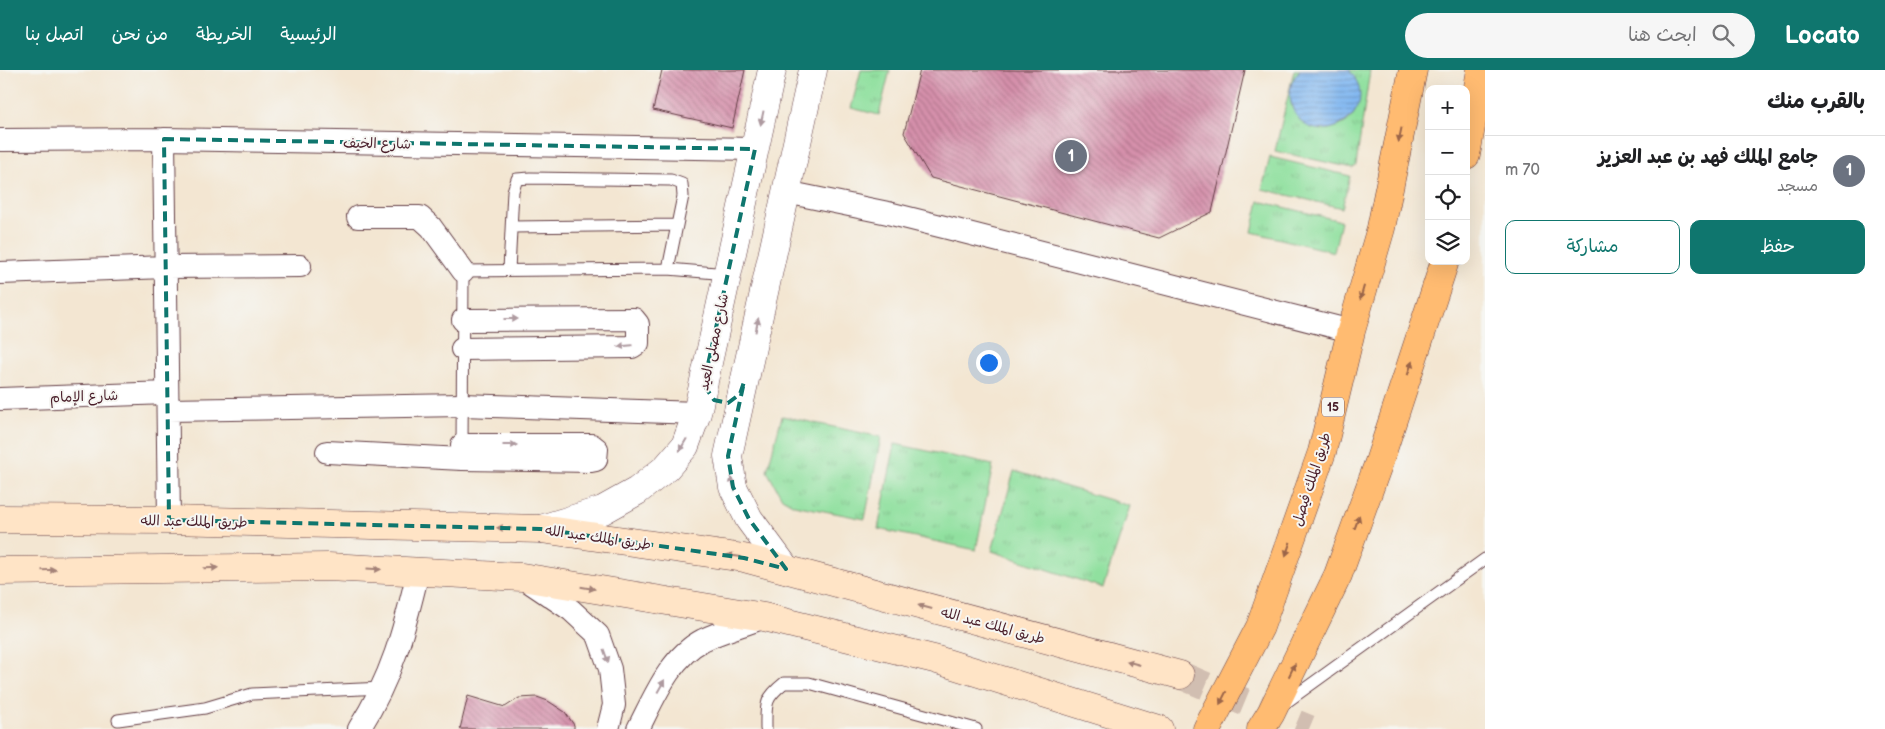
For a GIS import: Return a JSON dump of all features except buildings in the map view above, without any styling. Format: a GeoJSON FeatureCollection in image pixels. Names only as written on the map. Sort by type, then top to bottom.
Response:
{"type":"FeatureCollection","features":[{"type":"Feature","properties":{"kind":"highway","name":"طريق الملك فيصل"},"geometry":{"type":"LineString","coordinates":[[1207,729],[1260,627],[1322,452],[1352,331],[1381,228],[1413,70]]}},
{"type":"Feature","properties":{"kind":"highway"},"geometry":{"type":"LineString","coordinates":[[1470,131],[1480,74]]}},
{"type":"Feature","properties":{"kind":"highway"},"geometry":{"type":"LineString","coordinates":[[1266,721],[1338,575],[1379,462],[1444,265]]}},
{"type":"Feature","properties":{"kind":"main road","name":"طريق الملك عبد الله"},"geometry":{"type":"LineString","coordinates":[[0,519],[169,520],[540,529],[744,558],[1180,675]]}},
{"type":"Feature","properties":{"kind":"main road"},"geometry":{"type":"LineString","coordinates":[[0,571],[328,567],[522,577],[764,617],[934,659],[1159,729]]}},
{"type":"Feature","properties":{"kind":"street","name":"شارع مصلى العيد"},"geometry":{"type":"LineString","coordinates":[[540,529],[603,510],[637,490],[666,468],[684,446],[697,413],[772,70]]}},
{"type":"Feature","properties":{"kind":"street"},"geometry":{"type":"LineString","coordinates":[[786,569],[749,520],[733,487],[728,456],[814,70]]}},
{"type":"Feature","properties":{"kind":"street","name":"شارع الخيف"},"geometry":{"type":"LineString","coordinates":[[0,140],[164,139],[755,149]]}},
{"type":"Feature","properties":{"kind":"street"},"geometry":{"type":"LineString","coordinates":[[164,139],[169,520]]}},
{"type":"Feature","properties":{"kind":"street"},"geometry":{"type":"LineString","coordinates":[[786,192],[922,221],[1352,331]]}},
{"type":"Feature","properties":{"kind":"street"},"geometry":{"type":"LineString","coordinates":[[358,217],[420,217],[431,227],[463,271]]}},
{"type":"Feature","properties":{"kind":"street"},"geometry":{"type":"LineString","coordinates":[[0,273],[166,267],[300,266]]}},
{"type":"Feature","properties":{"kind":"street"},"geometry":{"type":"LineString","coordinates":[[462,350],[632,346],[638,343],[638,324],[634,319],[463,320]]}},
{"type":"Feature","properties":{"kind":"street"},"geometry":{"type":"LineString","coordinates":[[707,369],[706,388],[714,400],[721,403],[728,403],[735,399],[740,394],[744,382]]}},
{"type":"Feature","properties":{"kind":"street","name":"شارع الإمام"},"geometry":{"type":"LineString","coordinates":[[0,399],[462,405],[697,413]]}},
{"type":"Feature","properties":{"kind":"street"},"geometry":{"type":"LineString","coordinates":[[327,452],[462,452]]}},
{"type":"Feature","properties":{"kind":"street"},"geometry":{"type":"LineString","coordinates":[[359,729],[383,688],[399,648],[418,572]]}},
{"type":"Feature","properties":{"kind":"street"},"geometry":{"type":"LineString","coordinates":[[522,577],[571,610],[598,635],[610,669],[614,705],[608,729]]}},
{"type":"Feature","properties":{"kind":"street"},"geometry":{"type":"LineString","coordinates":[[638,729],[665,678],[680,659],[702,641],[764,617]]}},
{"type":"Feature","properties":{"kind":"lane"},"geometry":{"type":"LineString","coordinates":[[1400,70],[1408,98]]}},
{"type":"Feature","properties":{"kind":"lane"},"geometry":{"type":"LineString","coordinates":[[509,270],[514,191],[517,180],[530,178],[671,180],[682,184],[683,196],[668,269]]}},
{"type":"Feature","properties":{"kind":"lane"},"geometry":{"type":"LineString","coordinates":[[512,227],[677,225]]}},
{"type":"Feature","properties":{"kind":"lane"},"geometry":{"type":"LineString","coordinates":[[462,452],[463,271],[668,269],[728,274]]}},
{"type":"Feature","properties":{"kind":"lane"},"geometry":{"type":"LineString","coordinates":[[1266,721],[1485,559]]}},
{"type":"Feature","properties":{"kind":"lane"},"geometry":{"type":"LineString","coordinates":[[766,729],[766,710],[770,694],[784,682],[809,683],[976,729]]}},
{"type":"Feature","properties":{"kind":"lane"},"geometry":{"type":"LineString","coordinates":[[118,720],[205,708],[252,694],[383,688]]}},
{"type":"Feature","properties":{"kind":"highlighted area"},"geometry":{"type":"Polygon","coordinates":[[[164,139],[755,149],[707,369],[706,388],[714,400],[728,403],[740,394],[744,382],[728,456],[733,487],[749,519],[786,569],[744,558],[541,529],[169,520],[164,139]]]}},
{"type":"Feature","properties":{"kind":"green space"},"geometry":{"type":"Polygon","coordinates":[[[861,70],[890,70],[879,115],[851,108],[861,70]]]}},
{"type":"Feature","properties":{"kind":"green space"},"geometry":{"type":"Polygon","coordinates":[[[1294,70],[1300,70],[1295,77],[1291,90],[1293,110],[1301,119],[1322,130],[1344,123],[1351,118],[1355,111],[1359,94],[1354,77],[1349,70],[1370,70],[1356,165],[1353,168],[1275,151],[1294,70]]]}},
{"type":"Feature","properties":{"kind":"green space"},"geometry":{"type":"Polygon","coordinates":[[[1270,157],[1350,176],[1342,208],[1262,189],[1270,157]]]}},
{"type":"Feature","properties":{"kind":"green space"},"geometry":{"type":"Polygon","coordinates":[[[1259,201],[1341,221],[1334,252],[1252,232],[1259,201]]]}},
{"type":"Feature","properties":{"kind":"green space"},"geometry":{"type":"Polygon","coordinates":[[[782,416],[881,437],[865,519],[794,505],[782,498],[767,471],[782,416]]]}},
{"type":"Feature","properties":{"kind":"green space"},"geometry":{"type":"Polygon","coordinates":[[[895,444],[993,465],[976,550],[878,529],[895,444]]]}},
{"type":"Feature","properties":{"kind":"green space"},"geometry":{"type":"Polygon","coordinates":[[[1014,471],[1130,506],[1103,588],[992,551],[1014,471]]]}},
{"type":"Feature","properties":{"kind":"water"},"geometry":{"type":"Polygon","coordinates":[[[1300,70],[1349,70],[1359,87],[1359,103],[1352,116],[1340,125],[1325,129],[1311,128],[1299,119],[1291,102],[1290,89],[1300,70]]]}},
{"type":"Feature","properties":{"kind":"tunnel"},"geometry":{"type":"LineString","coordinates":[[1180,675],[1309,729]]}},
{"type":"Feature","properties":{"kind":"place","name":"جامع الملك فهد بن عبد العزيز"},"geometry":{"type":"Point","coordinates":[1071,156]}}]}
